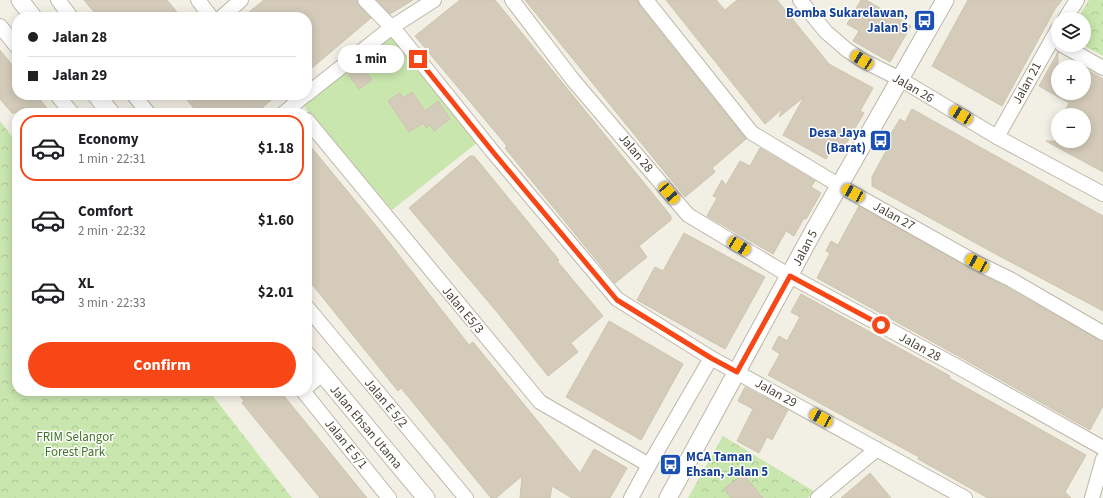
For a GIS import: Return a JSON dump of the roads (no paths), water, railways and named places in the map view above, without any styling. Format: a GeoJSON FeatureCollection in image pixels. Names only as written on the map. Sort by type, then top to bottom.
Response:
{"type":"FeatureCollection","features":[{"type":"Feature","properties":{"kind":"street"},"geometry":{"type":"LineString","coordinates":[[20,0],[29,12]]}},
{"type":"Feature","properties":{"kind":"street"},"geometry":{"type":"LineString","coordinates":[[58,0],[67,12]]}},
{"type":"Feature","properties":{"kind":"street"},"geometry":{"type":"LineString","coordinates":[[198,0],[207,12]]}},
{"type":"Feature","properties":{"kind":"street"},"geometry":{"type":"LineString","coordinates":[[228,12],[241,0]]}},
{"type":"Feature","properties":{"kind":"street","name":"Jalan 29"},"geometry":{"type":"LineString","coordinates":[[365,0],[392,27],[493,152],[617,300],[711,358],[964,498]]}},
{"type":"Feature","properties":{"kind":"street"},"geometry":{"type":"LineString","coordinates":[[312,89],[392,27],[434,0]]}},
{"type":"Feature","properties":{"kind":"street","name":"Jalan 28"},"geometry":{"type":"LineString","coordinates":[[512,0],[573,80],[688,215],[790,276],[960,368],[1103,448]]}},
{"type":"Feature","properties":{"kind":"street","name":"Jalan 27"},"geometry":{"type":"LineString","coordinates":[[646,0],[752,133],[840,186],[970,259],[1010,279],[1103,333]]}},
{"type":"Feature","properties":{"kind":"street","name":"Jalan 26"},"geometry":{"type":"LineString","coordinates":[[800,0],[826,32],[847,50],[862,60],[900,79],[997,137],[1103,194]]}},
{"type":"Feature","properties":{"kind":"street","name":"Jalan 5"},"geometry":{"type":"LineString","coordinates":[[668,498],[814,230],[945,0]]}},
{"type":"Feature","properties":{"kind":"street"},"geometry":{"type":"LineString","coordinates":[[1069,12],[1077,0]]}},
{"type":"Feature","properties":{"kind":"street"},"geometry":{"type":"LineString","coordinates":[[0,26],[12,41]]}},
{"type":"Feature","properties":{"kind":"street","name":"Jalan 21"},"geometry":{"type":"LineString","coordinates":[[997,137],[1051,49]]}},
{"type":"Feature","properties":{"kind":"street"},"geometry":{"type":"LineString","coordinates":[[1078,52],[1103,68]]}},
{"type":"Feature","properties":{"kind":"street"},"geometry":{"type":"LineString","coordinates":[[61,100],[68,108]]}},
{"type":"Feature","properties":{"kind":"street"},"geometry":{"type":"LineString","coordinates":[[100,100],[107,108]]}},
{"type":"Feature","properties":{"kind":"street"},"geometry":{"type":"LineString","coordinates":[[138,100],[144,108]]}},
{"type":"Feature","properties":{"kind":"street"},"geometry":{"type":"LineString","coordinates":[[295,108],[301,100]]}},
{"type":"Feature","properties":{"kind":"street","name":"Jalan E5/3"},"geometry":{"type":"LineString","coordinates":[[312,126],[540,402],[649,465]]}},
{"type":"Feature","properties":{"kind":"street","name":"Jalan E 5/2"},"geometry":{"type":"LineString","coordinates":[[312,313],[466,498]]}},
{"type":"Feature","properties":{"kind":"street"},"geometry":{"type":"LineString","coordinates":[[632,498],[649,465],[711,358]]}},
{"type":"Feature","properties":{"kind":"street","name":"Jalan Ehsan Utama"},"geometry":{"type":"LineString","coordinates":[[312,361],[426,498]]}},
{"type":"Feature","properties":{"kind":"street"},"geometry":{"type":"LineString","coordinates":[[312,383],[322,374]]}},
{"type":"Feature","properties":{"kind":"street","name":"Jalan E 5/1"},"geometry":{"type":"LineString","coordinates":[[307,396],[389,498]]}},
{"type":"Feature","properties":{"kind":"street"},"geometry":{"type":"LineString","coordinates":[[818,498],[877,449]]}},
{"type":"Feature","properties":{"kind":"street"},"geometry":{"type":"LineString","coordinates":[[1092,498],[1103,459]]}},
{"type":"Feature","properties":{"kind":"place","name":"Bomba Sukarelawan, Jalan 5"},"geometry":{"type":"Point","coordinates":[924,20]}},
{"type":"Feature","properties":{"kind":"place","name":"Desa Jaya (Barat)"},"geometry":{"type":"Point","coordinates":[881,140]}},
{"type":"Feature","properties":{"kind":"place","name":"MCA Taman Ehsan, Jalan 5"},"geometry":{"type":"Point","coordinates":[670,464]}},
{"type":"Feature","properties":{"kind":"park label","name":"FRIM Selangor Forest Park"},"geometry":{"type":"Point","coordinates":[75,444]}}]}
